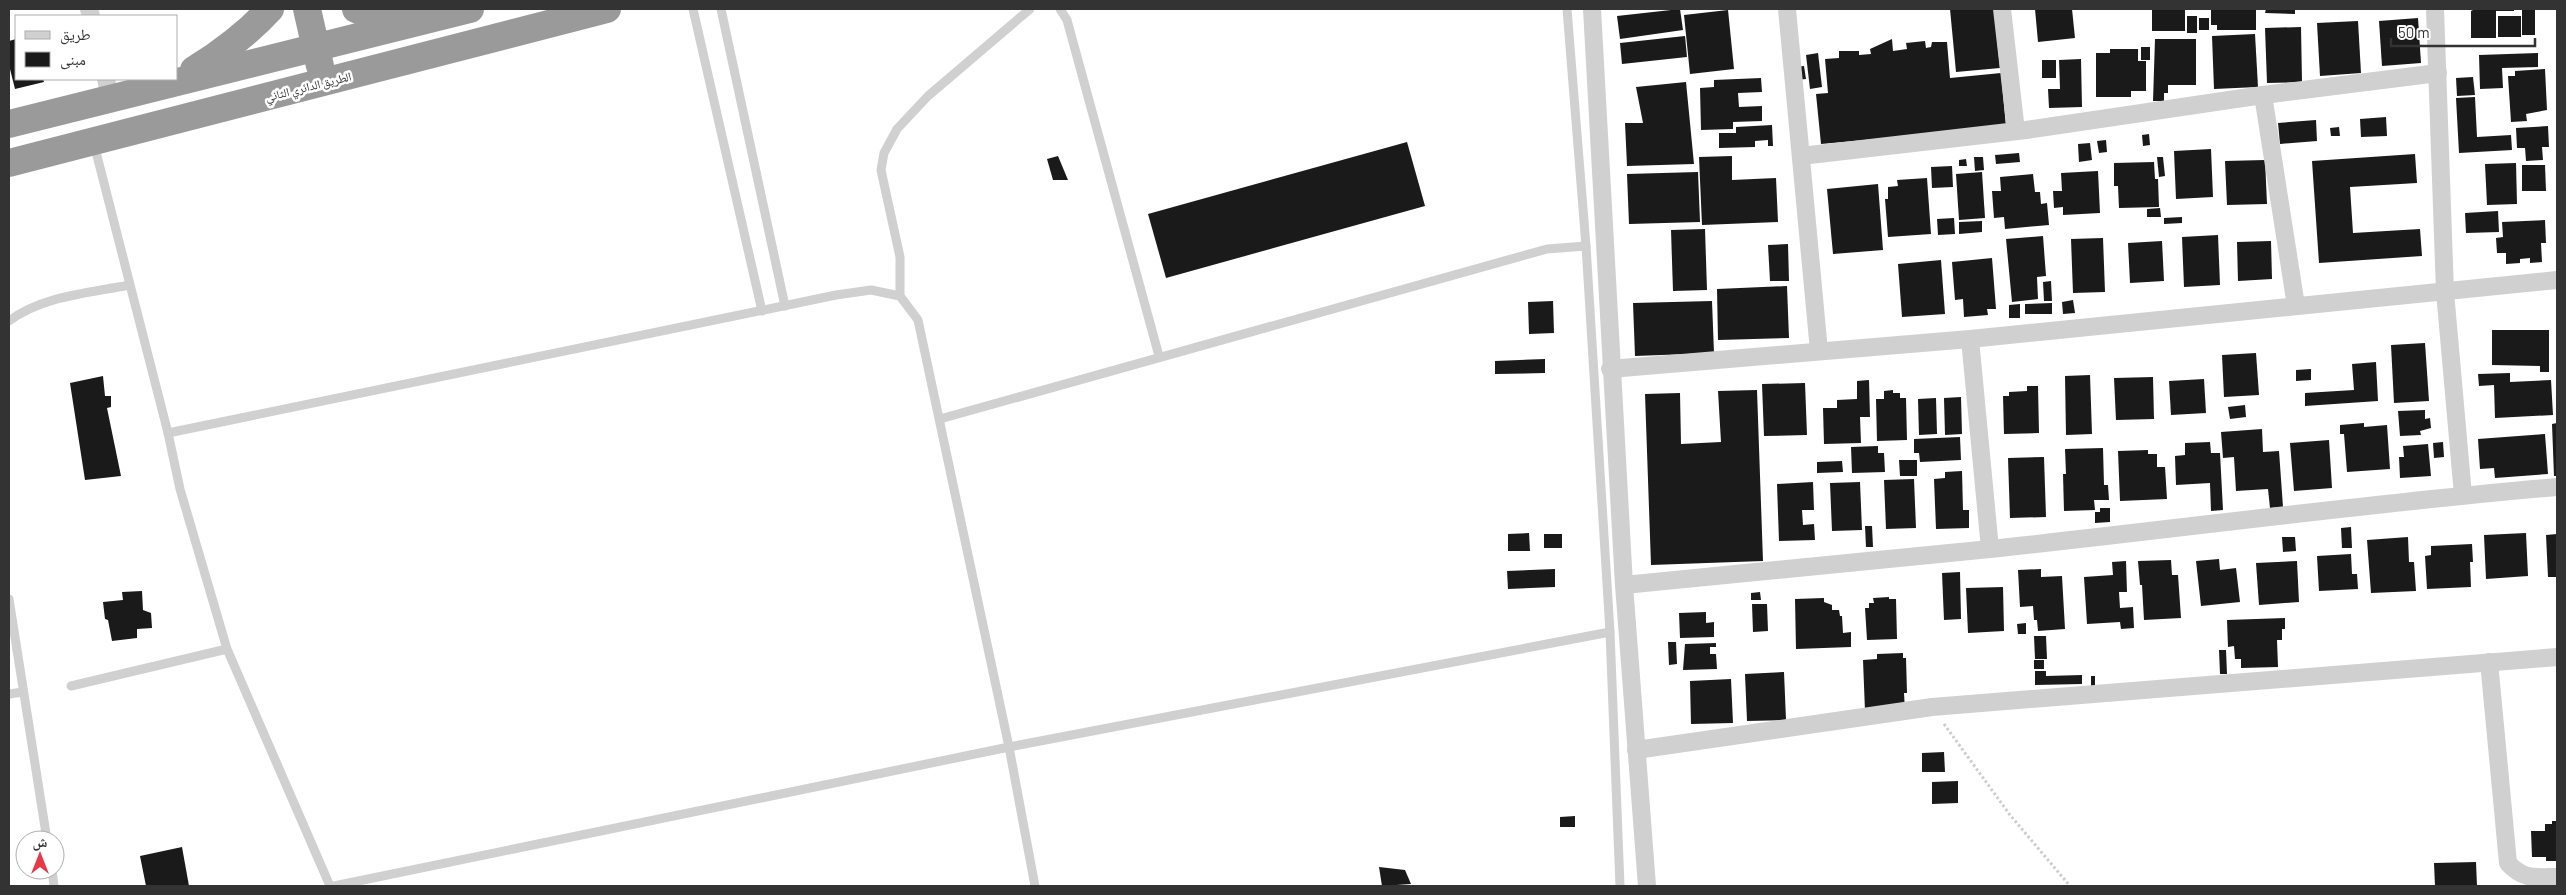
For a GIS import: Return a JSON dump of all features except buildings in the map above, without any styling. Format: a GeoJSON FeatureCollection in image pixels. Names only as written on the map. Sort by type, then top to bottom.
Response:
{"type":"FeatureCollection","features":[{"type":"Feature","properties":{"kind":"highway"},"geometry":{"type":"LineString","coordinates":[[178,77],[224,51],[252,28],[270,9]]}},
{"type":"Feature","properties":{"kind":"highway"},"geometry":{"type":"LineString","coordinates":[[306,9],[324,82]]}},
{"type":"Feature","properties":{"kind":"highway"},"geometry":{"type":"LineString","coordinates":[[337,9],[345,40],[358,73]]}},
{"type":"Feature","properties":{"kind":"highway"},"geometry":{"type":"LineString","coordinates":[[356,9],[376,18],[396,22],[426,20]]}},
{"type":"Feature","properties":{"kind":"highway"},"geometry":{"type":"LineString","coordinates":[[178,79],[316,48],[470,9]]}},
{"type":"Feature","properties":{"kind":"highway","name":"الطريق الدائري الثاني"},"geometry":{"type":"LineString","coordinates":[[9,163],[606,9]]}},
{"type":"Feature","properties":{"kind":"highway"},"geometry":{"type":"LineString","coordinates":[[9,124],[108,89],[171,81]]}},
{"type":"Feature","properties":{"kind":"street"},"geometry":{"type":"LineString","coordinates":[[1592,9],[1610,369],[1647,886]]}},
{"type":"Feature","properties":{"kind":"street"},"geometry":{"type":"LineString","coordinates":[[1787,9],[1819,351]]}},
{"type":"Feature","properties":{"kind":"street"},"geometry":{"type":"LineString","coordinates":[[2002,9],[2016,131]]}},
{"type":"Feature","properties":{"kind":"street"},"geometry":{"type":"LineString","coordinates":[[2434,9],[2438,73],[2445,292],[2463,495]]}},
{"type":"Feature","properties":{"kind":"street"},"geometry":{"type":"LineString","coordinates":[[1801,156],[2016,131],[2263,95],[2438,73]]}},
{"type":"Feature","properties":{"kind":"street"},"geometry":{"type":"LineString","coordinates":[[2263,95],[2296,306]]}},
{"type":"Feature","properties":{"kind":"street"},"geometry":{"type":"LineString","coordinates":[[1610,369],[1970,339],[2557,280]]}},
{"type":"Feature","properties":{"kind":"street"},"geometry":{"type":"LineString","coordinates":[[1970,339],[1990,549]]}},
{"type":"Feature","properties":{"kind":"street"},"geometry":{"type":"LineString","coordinates":[[1624,585],[2193,528],[2463,495],[2557,487]]}},
{"type":"Feature","properties":{"kind":"street"},"geometry":{"type":"LineString","coordinates":[[1636,750],[1932,707],[2557,657]]}},
{"type":"Feature","properties":{"kind":"street"},"geometry":{"type":"LineString","coordinates":[[2489,662],[2508,863],[2517,874],[2534,877],[2557,877]]}},
{"type":"Feature","properties":{"kind":"lane"},"geometry":{"type":"LineString","coordinates":[[693,9],[762,311]]}},
{"type":"Feature","properties":{"kind":"lane"},"geometry":{"type":"LineString","coordinates":[[721,9],[786,306]]}},
{"type":"Feature","properties":{"kind":"lane"},"geometry":{"type":"LineString","coordinates":[[1030,9],[928,96],[897,129],[884,153],[881,170],[900,257],[900,296],[918,320],[1009,747],[1035,886]]}},
{"type":"Feature","properties":{"kind":"lane"},"geometry":{"type":"LineString","coordinates":[[1060,9],[1067,20],[1158,356]]}},
{"type":"Feature","properties":{"kind":"lane"},"geometry":{"type":"LineString","coordinates":[[1567,9],[1586,246],[1610,632],[1620,886]]}},
{"type":"Feature","properties":{"kind":"lane"},"geometry":{"type":"LineString","coordinates":[[94,141],[168,433],[180,489],[227,650],[330,886]]}},
{"type":"Feature","properties":{"kind":"lane"},"geometry":{"type":"LineString","coordinates":[[940,419],[1158,356],[1547,249],[1586,246]]}},
{"type":"Feature","properties":{"kind":"lane"},"geometry":{"type":"LineString","coordinates":[[9,321],[24,309],[48,301],[129,285]]}},
{"type":"Feature","properties":{"kind":"lane"},"geometry":{"type":"LineString","coordinates":[[168,433],[871,290],[900,296]]}},
{"type":"Feature","properties":{"kind":"lane"},"geometry":{"type":"LineString","coordinates":[[9,599],[45,830]]}},
{"type":"Feature","properties":{"kind":"lane"},"geometry":{"type":"LineString","coordinates":[[334,886],[1009,747],[1610,632]]}},
{"type":"Feature","properties":{"kind":"lane"},"geometry":{"type":"LineString","coordinates":[[71,686],[227,650]]}},
{"type":"Feature","properties":{"kind":"lane"},"geometry":{"type":"LineString","coordinates":[[9,694],[23,692]]}},
{"type":"Feature","properties":{"kind":"path"},"geometry":{"type":"LineString","coordinates":[[1932,707],[2010,815],[2070,886]]}}]}
